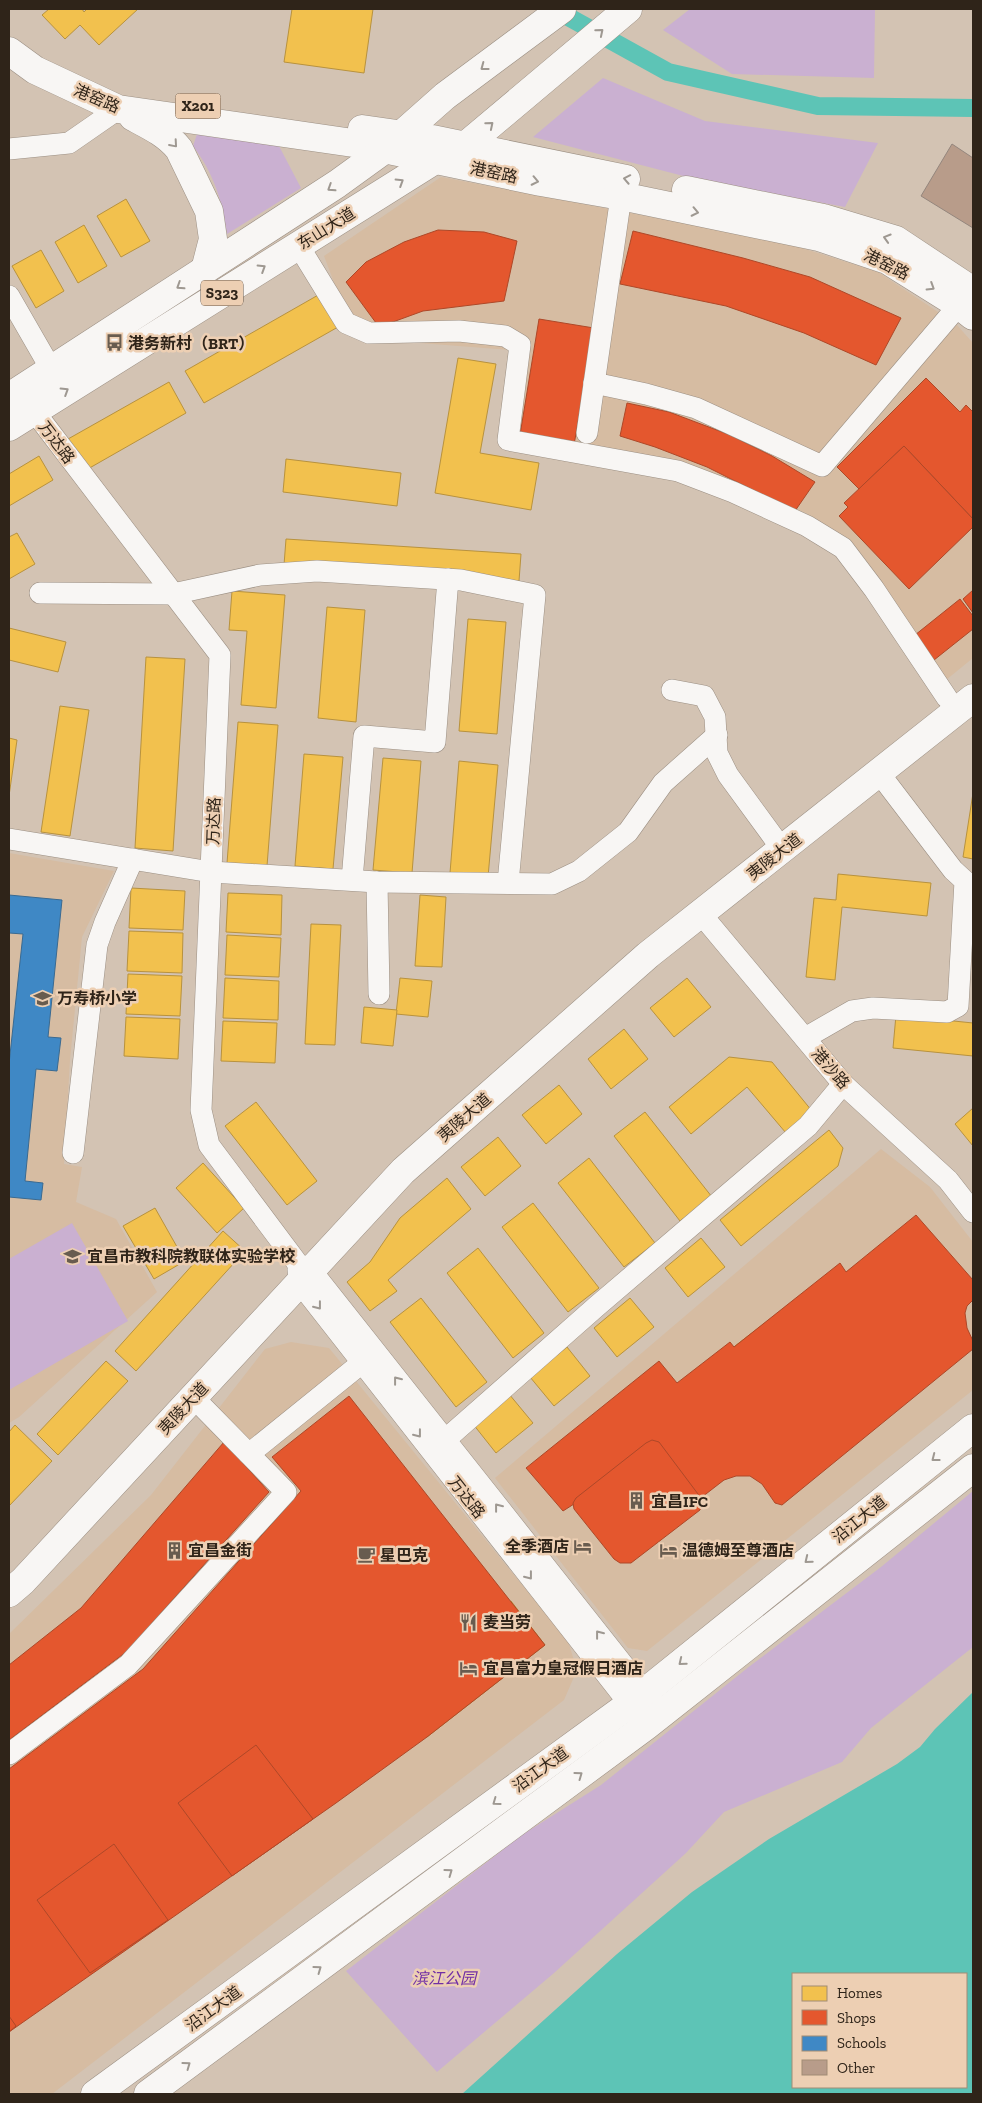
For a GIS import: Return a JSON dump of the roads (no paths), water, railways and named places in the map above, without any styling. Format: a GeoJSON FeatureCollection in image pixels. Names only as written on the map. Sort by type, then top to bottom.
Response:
{"type":"FeatureCollection","features":[{"type":"Feature","properties":{"kind":"main road","name":"东山大道"},"geometry":{"type":"LineString","coordinates":[[9,396],[337,184],[393,142],[445,96],[562,9]]}},
{"type":"Feature","properties":{"kind":"main road","name":"东山大道"},"geometry":{"type":"LineString","coordinates":[[9,427],[434,160],[465,146],[628,9]]}},
{"type":"Feature","properties":{"kind":"main road","name":"港窑路"},"geometry":{"type":"LineString","coordinates":[[9,33],[42,57],[122,95],[393,142],[434,160],[819,237],[887,260],[969,304]]}},
{"type":"Feature","properties":{"kind":"main road","name":"港窑路"},"geometry":{"type":"LineString","coordinates":[[9,51],[35,70],[118,109],[360,144],[393,142],[465,146],[823,218],[896,240],[969,304]]}},
{"type":"Feature","properties":{"kind":"main road"},"geometry":{"type":"LineString","coordinates":[[118,109],[160,132],[172,140],[179,149],[209,211],[213,239],[205,270]]}},
{"type":"Feature","properties":{"kind":"main road","name":"夷陵大道"},"geometry":{"type":"LineString","coordinates":[[9,1573],[153,1422],[403,1170],[648,955],[879,773],[960,698],[973,677]]}},
{"type":"Feature","properties":{"kind":"main road","name":"夷陵大道"},"geometry":{"type":"LineString","coordinates":[[9,1593],[23,1581],[193,1397],[394,1164],[617,965],[774,838],[960,698]]}},
{"type":"Feature","properties":{"kind":"main road","name":"沿江大道"},"geometry":{"type":"LineString","coordinates":[[95,2094],[637,1698],[973,1428]]}},
{"type":"Feature","properties":{"kind":"main road","name":"沿江大道"},"geometry":{"type":"LineString","coordinates":[[148,2094],[654,1720],[973,1468]]}},
{"type":"Feature","properties":{"kind":"street"},"geometry":{"type":"LineString","coordinates":[[9,149],[69,144],[118,109]]}},
{"type":"Feature","properties":{"kind":"street"},"geometry":{"type":"LineString","coordinates":[[587,433],[621,196]]}},
{"type":"Feature","properties":{"kind":"street"},"geometry":{"type":"LineString","coordinates":[[298,245],[346,323],[370,333],[459,331],[505,336],[520,345],[508,440],[678,471],[733,492],[807,526],[843,548],[960,698]]}},
{"type":"Feature","properties":{"kind":"street"},"geometry":{"type":"LineString","coordinates":[[9,296],[51,369]]}},
{"type":"Feature","properties":{"kind":"street"},"geometry":{"type":"LineString","coordinates":[[594,383],[646,394],[696,408],[822,466],[969,304]]}},
{"type":"Feature","properties":{"kind":"street","name":"万达路"},"geometry":{"type":"LineString","coordinates":[[34,411],[220,655],[201,1110],[209,1145],[302,1272],[362,1362],[637,1698]]}},
{"type":"Feature","properties":{"kind":"street"},"geometry":{"type":"LineString","coordinates":[[40,593],[173,594],[260,575],[317,571],[448,579],[535,594],[508,883]]}},
{"type":"Feature","properties":{"kind":"street"},"geometry":{"type":"LineString","coordinates":[[352,880],[364,736],[435,742],[448,579]]}},
{"type":"Feature","properties":{"kind":"street"},"geometry":{"type":"LineString","coordinates":[[672,690],[704,696],[716,717],[718,753],[728,775],[774,838]]}},
{"type":"Feature","properties":{"kind":"street"},"geometry":{"type":"LineString","coordinates":[[9,839],[211,872],[377,882],[552,884],[579,871],[628,832],[663,783],[716,735]]}},
{"type":"Feature","properties":{"kind":"street"},"geometry":{"type":"LineString","coordinates":[[805,1038],[852,1011],[873,1008],[947,1012],[958,1006],[968,914],[965,882],[953,870],[879,773]]}},
{"type":"Feature","properties":{"kind":"street"},"geometry":{"type":"LineString","coordinates":[[73,1153],[97,945],[105,922],[134,859]]}},
{"type":"Feature","properties":{"kind":"street"},"geometry":{"type":"LineString","coordinates":[[377,882],[379,994]]}},
{"type":"Feature","properties":{"kind":"street","name":"港沙路"},"geometry":{"type":"LineString","coordinates":[[701,914],[843,1084],[948,1180],[973,1212]]}},
{"type":"Feature","properties":{"kind":"street"},"geometry":{"type":"LineString","coordinates":[[445,1440],[604,1299],[808,1126],[843,1084]]}},
{"type":"Feature","properties":{"kind":"street","name":"万达路"},"geometry":{"type":"LineString","coordinates":[[302,1272],[445,1440],[654,1720]]}},
{"type":"Feature","properties":{"kind":"street"},"geometry":{"type":"LineString","coordinates":[[250,1454],[362,1362]]}},
{"type":"Feature","properties":{"kind":"street"},"geometry":{"type":"LineString","coordinates":[[9,1754],[128,1665],[286,1492],[193,1397]]}},
{"type":"Feature","properties":{"kind":"water"},"geometry":{"type":"Polygon","coordinates":[[[973,1692],[973,2094],[462,2094],[617,1954],[692,1892],[769,1839],[897,1764],[920,1747],[935,1729],[973,1692]]]}},
{"type":"Feature","properties":{"kind":"waterway"},"geometry":{"type":"LineString","coordinates":[[554,9],[668,72],[818,106],[973,108]]}},
{"type":"Feature","properties":{"kind":"place","name":"港务新村（BRT）"},"geometry":{"type":"Point","coordinates":[114,343]}},
{"type":"Feature","properties":{"kind":"place","name":"万寿桥小学"},"geometry":{"type":"Point","coordinates":[43,998]}},
{"type":"Feature","properties":{"kind":"place","name":"宜昌市教科院教联体实验学校"},"geometry":{"type":"Point","coordinates":[73,1256]}},
{"type":"Feature","properties":{"kind":"place","name":"宜昌IFC"},"geometry":{"type":"Point","coordinates":[637,1501]}},
{"type":"Feature","properties":{"kind":"place","name":"全季酒店"},"geometry":{"type":"Point","coordinates":[583,1546]}},
{"type":"Feature","properties":{"kind":"place","name":"宜昌金街"},"geometry":{"type":"Point","coordinates":[174,1550]}},
{"type":"Feature","properties":{"kind":"place","name":"温德姆至尊酒店"},"geometry":{"type":"Point","coordinates":[668,1550]}},
{"type":"Feature","properties":{"kind":"place","name":"星巴克"},"geometry":{"type":"Point","coordinates":[366,1555]}},
{"type":"Feature","properties":{"kind":"place","name":"麦当劳"},"geometry":{"type":"Point","coordinates":[469,1622]}},
{"type":"Feature","properties":{"kind":"place","name":"宜昌富力皇冠假日酒店"},"geometry":{"type":"Point","coordinates":[469,1668]}},
{"type":"Feature","properties":{"kind":"park label","name":"滨江公园"},"geometry":{"type":"Point","coordinates":[444,1978]}}]}
